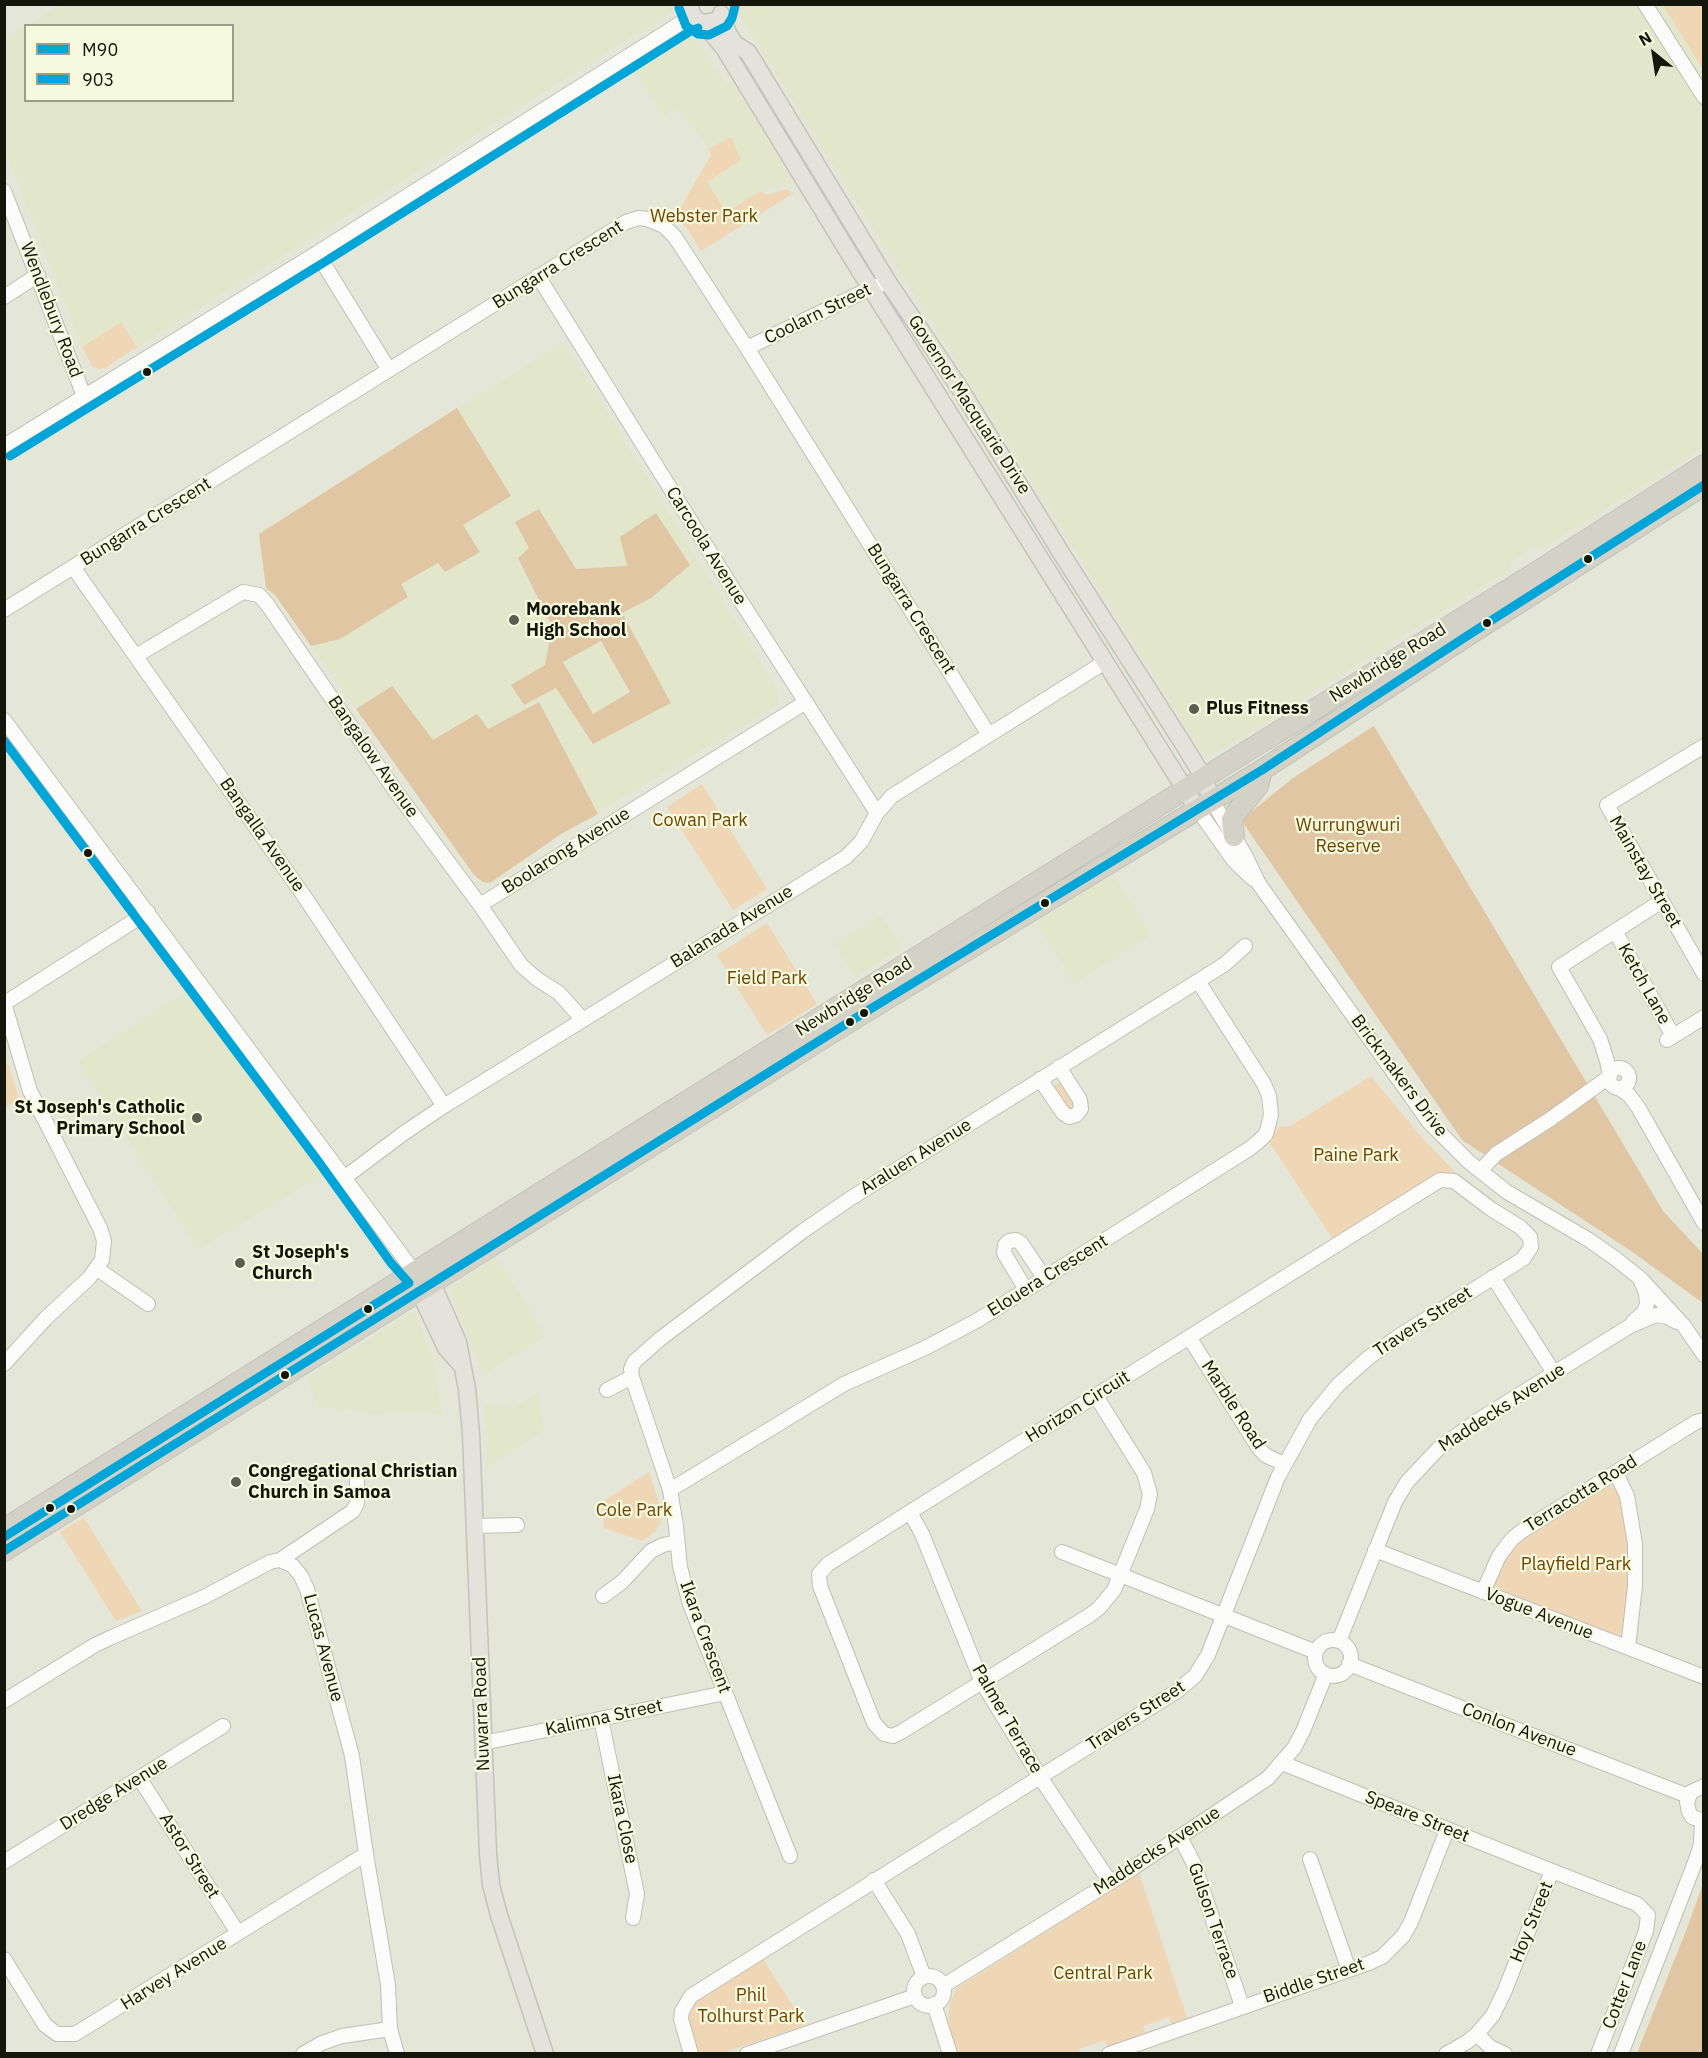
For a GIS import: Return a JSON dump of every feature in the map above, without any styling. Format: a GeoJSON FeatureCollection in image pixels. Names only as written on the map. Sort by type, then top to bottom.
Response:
{"type":"FeatureCollection","features":[{"type":"Feature","properties":{"kind":"highway","name":"Newbridge Road"},"geometry":{"type":"LineString","coordinates":[[4,1551],[1184,790],[1704,465]]}},
{"type":"Feature","properties":{"kind":"highway","name":"Newbridge Road"},"geometry":{"type":"LineString","coordinates":[[4,1529],[422,1282],[1205,806],[1704,485]]}},
{"type":"Feature","properties":{"kind":"highway"},"geometry":{"type":"LineString","coordinates":[[1234,836],[1232,820],[1258,786],[1262,770]]}},
{"type":"Feature","properties":{"kind":"main road"},"geometry":{"type":"LineString","coordinates":[[696,15],[714,21],[722,9]]}},
{"type":"Feature","properties":{"kind":"main road","name":"Governor Macquarie Drive"},"geometry":{"type":"LineString","coordinates":[[722,9],[728,33],[735,44],[748,52],[888,282],[959,387],[1204,778],[1205,806]]}},
{"type":"Feature","properties":{"kind":"main road","name":"Governor Macquarie Drive"},"geometry":{"type":"LineString","coordinates":[[696,15],[724,48],[870,288],[1184,790]]}},
{"type":"Feature","properties":{"kind":"main road","name":"Brickmakers Drive"},"geometry":{"type":"LineString","coordinates":[[1184,790],[1205,806]]}},
{"type":"Feature","properties":{"kind":"main road","name":"Nuwarra Road"},"geometry":{"type":"LineString","coordinates":[[422,1282],[446,1348],[462,1366],[467,1389],[490,1885],[545,2054]]}},
{"type":"Feature","properties":{"kind":"street"},"geometry":{"type":"LineString","coordinates":[[1645,4],[1704,97]]}},
{"type":"Feature","properties":{"kind":"street"},"geometry":{"type":"LineString","coordinates":[[4,446],[696,15]]}},
{"type":"Feature","properties":{"kind":"street","name":"Wendlebury Road"},"geometry":{"type":"LineString","coordinates":[[4,191],[84,396]]}},
{"type":"Feature","properties":{"kind":"street","name":"Bungarra Crescent"},"geometry":{"type":"LineString","coordinates":[[4,610],[538,276],[626,222],[639,218],[664,226],[675,237],[989,735]]}},
{"type":"Feature","properties":{"kind":"street"},"geometry":{"type":"LineString","coordinates":[[317,253],[389,370]]}},
{"type":"Feature","properties":{"kind":"street"},"geometry":{"type":"LineString","coordinates":[[4,297],[38,275]]}},
{"type":"Feature","properties":{"kind":"street","name":"Carcoola Avenue"},"geometry":{"type":"LineString","coordinates":[[538,276],[877,813]]}},
{"type":"Feature","properties":{"kind":"street","name":"Coolarn Street"},"geometry":{"type":"LineString","coordinates":[[747,348],[870,288],[888,282]]}},
{"type":"Feature","properties":{"kind":"street","name":"Bangalla Avenue"},"geometry":{"type":"LineString","coordinates":[[73,567],[304,896],[444,1106]]}},
{"type":"Feature","properties":{"kind":"street","name":"Bangalow Avenue"},"geometry":{"type":"LineString","coordinates":[[136,656],[243,592],[259,596],[267,604],[393,789],[480,904],[521,965],[559,993],[583,1020]]}},
{"type":"Feature","properties":{"kind":"street","name":"Balanada Avenue"},"geometry":{"type":"LineString","coordinates":[[344,1178],[444,1106],[846,857],[861,842],[877,813],[892,796],[1105,662]]}},
{"type":"Feature","properties":{"kind":"street","name":"Boolarong Avenue"},"geometry":{"type":"LineString","coordinates":[[480,904],[806,702]]}},
{"type":"Feature","properties":{"kind":"street","name":"Nuwarra Road"},"geometry":{"type":"LineString","coordinates":[[4,720],[422,1282]]}},
{"type":"Feature","properties":{"kind":"street","name":"Mainstay Street"},"geometry":{"type":"LineString","coordinates":[[1703,747],[1607,806],[1704,974]]}},
{"type":"Feature","properties":{"kind":"street","name":"Brickmakers Drive"},"geometry":{"type":"LineString","coordinates":[[1205,806],[1234,836],[1259,884],[1429,1122],[1480,1171],[1507,1192],[1589,1240],[1641,1279],[1684,1326],[1704,1355]]}},
{"type":"Feature","properties":{"kind":"street","name":"Brickmakers Drive"},"geometry":{"type":"LineString","coordinates":[[1205,806],[1234,861],[1259,884]]}},
{"type":"Feature","properties":{"kind":"street"},"geometry":{"type":"LineString","coordinates":[[1662,901],[1558,967],[1600,1039],[1616,1081],[1633,1089],[1638,1107],[1704,1223]]}},
{"type":"Feature","properties":{"kind":"street"},"geometry":{"type":"LineString","coordinates":[[4,1364],[46,1318],[89,1278],[102,1260],[104,1241],[100,1228],[30,1091],[5,1003],[148,912]]}},
{"type":"Feature","properties":{"kind":"street","name":"Ketch Lane"},"geometry":{"type":"LineString","coordinates":[[1614,931],[1670,1038],[1704,1017]]}},
{"type":"Feature","properties":{"kind":"street","name":"Araluen Avenue"},"geometry":{"type":"LineString","coordinates":[[632,1377],[632,1365],[638,1358],[794,1237],[851,1198],[1225,964],[1245,946]]}},
{"type":"Feature","properties":{"kind":"street","name":"Elouera Crescent"},"geometry":{"type":"LineString","coordinates":[[670,1490],[818,1399],[872,1371],[952,1335],[1250,1149],[1266,1134],[1271,1106],[1264,1084],[1198,981]]}},
{"type":"Feature","properties":{"kind":"street"},"geometry":{"type":"LineString","coordinates":[[1040,1079],[1063,1113],[1069,1116],[1076,1115],[1081,1109],[1080,1100],[1059,1067]]}},
{"type":"Feature","properties":{"kind":"street"},"geometry":{"type":"LineString","coordinates":[[1480,1171],[1496,1154],[1517,1139],[1616,1081]]}},
{"type":"Feature","properties":{"kind":"street","name":"Horizon Circuit"},"geometry":{"type":"LineString","coordinates":[[982,1682],[897,1735],[884,1734],[874,1723],[819,1578],[821,1570],[1436,1182],[1445,1179],[1454,1180],[1520,1227],[1530,1237],[1531,1247],[1526,1256],[1493,1277]]}},
{"type":"Feature","properties":{"kind":"street"},"geometry":{"type":"LineString","coordinates":[[1026,1290],[1004,1253],[1005,1245],[1009,1241],[1016,1240],[1021,1243],[1045,1278]]}},
{"type":"Feature","properties":{"kind":"street"},"geometry":{"type":"LineString","coordinates":[[96,1268],[148,1304]]}},
{"type":"Feature","properties":{"kind":"street"},"geometry":{"type":"LineString","coordinates":[[1493,1277],[1554,1373]]}},
{"type":"Feature","properties":{"kind":"street","name":"Travers Street"},"geometry":{"type":"LineString","coordinates":[[691,2054],[681,2019],[682,2011],[691,1996],[1186,1685],[1203,1667],[1284,1464],[1310,1419],[1338,1385],[1353,1371],[1402,1334],[1493,1277]]}},
{"type":"Feature","properties":{"kind":"street","name":"Maddecks Avenue"},"geometry":{"type":"LineString","coordinates":[[1630,1326],[1644,1312],[1647,1304],[1641,1279]]}},
{"type":"Feature","properties":{"kind":"street","name":"Maddecks Avenue"},"geometry":{"type":"LineString","coordinates":[[1339,1641],[1395,1502],[1407,1482],[1422,1464],[1457,1434],[1630,1326],[1656,1315],[1667,1317],[1684,1326]]}},
{"type":"Feature","properties":{"kind":"street","name":"Marble Road"},"geometry":{"type":"LineString","coordinates":[[1190,1337],[1258,1447],[1265,1455],[1284,1464]]}},
{"type":"Feature","properties":{"kind":"street"},"geometry":{"type":"LineString","coordinates":[[607,1390],[632,1377]]}},
{"type":"Feature","properties":{"kind":"street","name":"Ikara Crescent"},"geometry":{"type":"LineString","coordinates":[[632,1377],[670,1490],[685,1587],[790,1856]]}},
{"type":"Feature","properties":{"kind":"street"},"geometry":{"type":"LineString","coordinates":[[982,1682],[1099,1608],[1114,1590],[1147,1509],[1150,1487],[1144,1473],[1096,1396]]}},
{"type":"Feature","properties":{"kind":"street","name":"Terracotta Road"},"geometry":{"type":"LineString","coordinates":[[1483,1592],[1499,1556],[1512,1539],[1696,1422],[1704,1420]]}},
{"type":"Feature","properties":{"kind":"street"},"geometry":{"type":"LineString","coordinates":[[1616,1473],[1627,1496],[1635,1544],[1635,1586],[1628,1647]]}},
{"type":"Feature","properties":{"kind":"street"},"geometry":{"type":"LineString","coordinates":[[4,1701],[95,1645],[204,1597],[270,1562],[280,1560],[352,1511],[357,1503],[357,1480]]}},
{"type":"Feature","properties":{"kind":"street","name":"Palmer Terrace"},"geometry":{"type":"LineString","coordinates":[[910,1512],[922,1534],[982,1682],[1040,1777],[1110,1882]]}},
{"type":"Feature","properties":{"kind":"street"},"geometry":{"type":"LineString","coordinates":[[475,1526],[517,1525]]}},
{"type":"Feature","properties":{"kind":"street"},"geometry":{"type":"LineString","coordinates":[[603,1596],[622,1582],[651,1551],[677,1542]]}},
{"type":"Feature","properties":{"kind":"street","name":"Vogue Avenue"},"geometry":{"type":"LineString","coordinates":[[1375,1550],[1704,1677]]}},
{"type":"Feature","properties":{"kind":"street"},"geometry":{"type":"LineString","coordinates":[[1062,1552],[1316,1652]]}},
{"type":"Feature","properties":{"kind":"street","name":"Lucas Avenue"},"geometry":{"type":"LineString","coordinates":[[280,1560],[293,1566],[307,1589],[352,1756],[385,1964],[390,2029],[397,2054]]}},
{"type":"Feature","properties":{"kind":"street"},"geometry":{"type":"LineString","coordinates":[[1328,1641],[1339,1641],[1350,1653],[1349,1664],[1337,1675],[1326,1674],[1318,1667],[1316,1652],[1318,1647],[1328,1641]]}},
{"type":"Feature","properties":{"kind":"street","name":"Conlon Avenue"},"geometry":{"type":"LineString","coordinates":[[1349,1664],[1688,1796]]}},
{"type":"Feature","properties":{"kind":"street","name":"Maddecks Avenue"},"geometry":{"type":"LineString","coordinates":[[943,1986],[1110,1882],[1268,1778],[1282,1763],[1303,1731],[1326,1674]]}},
{"type":"Feature","properties":{"kind":"street","name":"Kalimna Street"},"geometry":{"type":"LineString","coordinates":[[483,1743],[725,1693]]}},
{"type":"Feature","properties":{"kind":"street","name":"Ikara Close"},"geometry":{"type":"LineString","coordinates":[[601,1719],[637,1894],[633,1918]]}},
{"type":"Feature","properties":{"kind":"street","name":"Dredge Avenue"},"geometry":{"type":"LineString","coordinates":[[4,1862],[223,1726]]}},
{"type":"Feature","properties":{"kind":"street","name":"Speare Street"},"geometry":{"type":"LineString","coordinates":[[1282,1763],[1552,1871]]}},
{"type":"Feature","properties":{"kind":"street","name":"Astor Street"},"geometry":{"type":"LineString","coordinates":[[140,1779],[238,1934]]}},
{"type":"Feature","properties":{"kind":"street"},"geometry":{"type":"LineString","coordinates":[[1621,2052],[1697,1857],[1701,1844],[1703,1821],[1692,1817],[1687,1802],[1688,1796],[1695,1789],[1704,1786]]}},
{"type":"Feature","properties":{"kind":"street","name":"Biddle Street"},"geometry":{"type":"LineString","coordinates":[[1109,2054],[1130,2050],[1242,2006],[1382,1957],[1403,1936],[1411,1922],[1447,1830]]}},
{"type":"Feature","properties":{"kind":"street","name":"Gulson Terrace"},"geometry":{"type":"LineString","coordinates":[[1180,1837],[1194,1864],[1242,2006]]}},
{"type":"Feature","properties":{"kind":"street","name":"Harvey Avenue"},"geometry":{"type":"LineString","coordinates":[[4,1959],[45,2025],[57,2034],[70,2035],[81,2031],[366,1854]]}},
{"type":"Feature","properties":{"kind":"street"},"geometry":{"type":"LineString","coordinates":[[1310,1859],[1349,1970]]}},
{"type":"Feature","properties":{"kind":"street","name":"Hoy Street"},"geometry":{"type":"LineString","coordinates":[[1446,2054],[1486,2025],[1499,2004],[1552,1871],[1637,1904],[1648,1915]]}},
{"type":"Feature","properties":{"kind":"street"},"geometry":{"type":"LineString","coordinates":[[874,1880],[908,1935],[924,1977]]}},
{"type":"Feature","properties":{"kind":"street","name":"Cotter Lane"},"geometry":{"type":"LineString","coordinates":[[1598,2054],[1646,1931],[1648,1915]]}},
{"type":"Feature","properties":{"kind":"street"},"geometry":{"type":"LineString","coordinates":[[924,1977],[937,1978],[943,1986],[942,1998],[934,2004],[922,2004],[915,1996],[915,1987],[924,1977]]}},
{"type":"Feature","properties":{"kind":"street"},"geometry":{"type":"LineString","coordinates":[[747,2054],[915,1996]]}},
{"type":"Feature","properties":{"kind":"street"},"geometry":{"type":"LineString","coordinates":[[934,2004],[950,2054]]}},
{"type":"Feature","properties":{"kind":"street"},"geometry":{"type":"LineString","coordinates":[[303,2054],[322,2043],[342,2036],[390,2029]]}},
{"type":"Feature","properties":{"kind":"street"},"geometry":{"type":"LineString","coordinates":[[1476,2034],[1490,2047],[1505,2054]]}},
{"type":"Feature","properties":{"kind":"shaded area"},"geometry":{"type":"Polygon","coordinates":[[[673,4],[672,11],[667,15],[137,347],[121,322],[82,347],[5,150],[5,39],[24,27],[24,102],[234,102],[234,24],[29,24],[60,5],[673,4]]]}},
{"type":"Feature","properties":{"kind":"shaded area"},"geometry":{"type":"Polygon","coordinates":[[[733,5],[1663,5],[1703,70],[1703,448],[1545,547],[1531,548],[1512,561],[1506,572],[1213,755],[1202,753],[733,5]]]}},
{"type":"Feature","properties":{"kind":"shaded area"},"geometry":{"type":"Polygon","coordinates":[[[686,38],[699,42],[725,85],[732,81],[797,185],[784,183],[766,188],[726,213],[706,181],[736,151],[731,137],[708,149],[690,122],[674,108],[665,118],[634,71],[686,38]]]}},
{"type":"Feature","properties":{"kind":"shaded area","name":"Moorebank High School"},"geometry":{"type":"Polygon","coordinates":[[[564,342],[774,684],[779,696],[778,705],[561,834],[490,883],[483,882],[474,875],[275,595],[266,588],[259,532],[564,342]]]}},
{"type":"Feature","properties":{"kind":"shaded area"},"geometry":{"type":"Polygon","coordinates":[[[1114,875],[1151,935],[1074,984],[1036,922],[1114,875]]]}},
{"type":"Feature","properties":{"kind":"shaded area"},"geometry":{"type":"Polygon","coordinates":[[[881,915],[902,948],[855,978],[835,944],[881,915]]]}},
{"type":"Feature","properties":{"kind":"shaded area","name":"St Joseph's Catholic Primary School"},"geometry":{"type":"Polygon","coordinates":[[[185,992],[323,1175],[198,1250],[78,1061],[185,992]]]}},
{"type":"Feature","properties":{"kind":"shaded area"},"geometry":{"type":"Polygon","coordinates":[[[497,1257],[546,1336],[483,1375],[450,1293],[451,1287],[497,1257]]]}},
{"type":"Feature","properties":{"kind":"shaded area"},"geometry":{"type":"Polygon","coordinates":[[[411,1313],[415,1314],[433,1358],[442,1414],[401,1412],[370,1415],[353,1410],[319,1408],[306,1379],[411,1313]]]}},
{"type":"Feature","properties":{"kind":"shaded area"},"geometry":{"type":"Polygon","coordinates":[[[539,1392],[544,1431],[487,1467],[484,1402],[513,1408],[539,1392]]]}},
{"type":"Feature","properties":{"kind":"green space"},"geometry":{"type":"Polygon","coordinates":[[[1663,5],[1703,5],[1703,70],[1663,5]]]}},
{"type":"Feature","properties":{"kind":"green space","name":"Webster Park"},"geometry":{"type":"Polygon","coordinates":[[[731,137],[741,160],[707,182],[726,212],[761,191],[767,195],[786,189],[794,193],[701,251],[688,230],[675,217],[711,155],[708,149],[731,137]]]}},
{"type":"Feature","properties":{"kind":"green space"},"geometry":{"type":"Polygon","coordinates":[[[121,322],[137,347],[105,368],[98,369],[92,366],[82,347],[121,322]]]}},
{"type":"Feature","properties":{"kind":"green space"},"geometry":{"type":"Polygon","coordinates":[[[457,408],[511,496],[463,525],[480,552],[445,572],[438,563],[401,584],[408,597],[340,639],[311,646],[275,595],[266,588],[259,534],[457,408]]]}},
{"type":"Feature","properties":{"kind":"green space"},"geometry":{"type":"Polygon","coordinates":[[[539,509],[576,569],[627,566],[620,537],[656,513],[690,565],[651,598],[622,613],[671,703],[593,744],[556,688],[524,705],[511,685],[545,665],[552,626],[518,558],[529,548],[515,522],[539,509]],[[601,641],[563,662],[593,714],[630,692],[601,641]]]}},
{"type":"Feature","properties":{"kind":"green space"},"geometry":{"type":"Polygon","coordinates":[[[392,686],[433,740],[477,714],[488,729],[539,702],[598,814],[561,834],[490,883],[483,882],[474,875],[356,709],[392,686]]]}},
{"type":"Feature","properties":{"kind":"green space","name":"Wurrungwuri Reserve"},"geometry":{"type":"Polygon","coordinates":[[[1374,726],[1663,1211],[1703,1254],[1703,1303],[1631,1251],[1462,1140],[1241,820],[1293,778],[1374,726]]]}},
{"type":"Feature","properties":{"kind":"green space","name":"Cowan Park"},"geometry":{"type":"Polygon","coordinates":[[[702,784],[767,889],[733,910],[667,807],[702,784]]]}},
{"type":"Feature","properties":{"kind":"green space","name":"Field Park"},"geometry":{"type":"Polygon","coordinates":[[[767,923],[817,1004],[767,1035],[717,955],[767,923]]]}},
{"type":"Feature","properties":{"kind":"green space"},"geometry":{"type":"Polygon","coordinates":[[[5,1062],[9,1066],[19,1099],[5,1108],[5,1062]]]}},
{"type":"Feature","properties":{"kind":"green space","name":"Paine Park"},"geometry":{"type":"Polygon","coordinates":[[[1371,1076],[1423,1139],[1457,1174],[1446,1174],[1334,1241],[1270,1143],[1278,1127],[1290,1126],[1371,1076]]]}},
{"type":"Feature","properties":{"kind":"green space"},"geometry":{"type":"Polygon","coordinates":[[[1063,1083],[1077,1103],[1071,1112],[1054,1092],[1055,1086],[1063,1083]]]}},
{"type":"Feature","properties":{"kind":"green space","name":"Cole Park"},"geometry":{"type":"Polygon","coordinates":[[[649,1472],[661,1510],[661,1523],[656,1531],[642,1541],[604,1528],[602,1502],[649,1472]]]}},
{"type":"Feature","properties":{"kind":"green space","name":"Playfield Park"},"geometry":{"type":"Polygon","coordinates":[[[1610,1486],[1617,1490],[1621,1497],[1628,1539],[1628,1592],[1624,1631],[1621,1634],[1612,1635],[1497,1589],[1494,1583],[1504,1558],[1518,1541],[1602,1488],[1610,1486]]]}},
{"type":"Feature","properties":{"kind":"green space"},"geometry":{"type":"Polygon","coordinates":[[[84,1518],[142,1611],[116,1621],[60,1532],[84,1518]]]}},
{"type":"Feature","properties":{"kind":"green space","name":"Central Park"},"geometry":{"type":"Polygon","coordinates":[[[1139,1873],[1188,2021],[1173,2025],[1169,2017],[1143,2026],[1145,2034],[1108,2048],[1105,2040],[1079,2049],[1080,2053],[958,2053],[950,2033],[948,2019],[950,2004],[957,1988],[1139,1873]]]}},
{"type":"Feature","properties":{"kind":"green space"},"geometry":{"type":"Polygon","coordinates":[[[1703,1884],[1703,2053],[1637,2053],[1686,1931],[1703,1884]]]}},
{"type":"Feature","properties":{"kind":"green space","name":"Phil Tolhurst Park"},"geometry":{"type":"Polygon","coordinates":[[[762,1957],[805,2025],[723,2053],[700,2053],[694,2045],[689,2027],[688,2014],[692,2004],[762,1957]]]}},
{"type":"Feature","properties":{"kind":"transit line","name":"903"},"geometry":{"type":"LineString","coordinates":[[679,8],[686,26],[698,34],[709,35],[727,26],[735,6]]}},
{"type":"Feature","properties":{"kind":"transit line","name":"903"},"geometry":{"type":"LineString","coordinates":[[10,456],[698,28]]}},
{"type":"Feature","properties":{"kind":"transit line","name":"M90"},"geometry":{"type":"LineString","coordinates":[[4,1551],[854,1019],[1262,770],[1704,485]]}},
{"type":"Feature","properties":{"kind":"transit line","name":"903"},"geometry":{"type":"LineString","coordinates":[[4,741],[318,1161],[391,1263],[409,1283],[4,1537]]}},
{"type":"Feature","properties":{"kind":"place","name":"Moorebank High School"},"geometry":{"type":"Point","coordinates":[514,620]}},
{"type":"Feature","properties":{"kind":"place","name":"Plus Fitness"},"geometry":{"type":"Point","coordinates":[1194,709]}},
{"type":"Feature","properties":{"kind":"place","name":"St Joseph's Catholic Primary School"},"geometry":{"type":"Point","coordinates":[197,1118]}},
{"type":"Feature","properties":{"kind":"place","name":"St Joseph's Church"},"geometry":{"type":"Point","coordinates":[240,1263]}},
{"type":"Feature","properties":{"kind":"place","name":"Congregational Christian Church in Samoa"},"geometry":{"type":"Point","coordinates":[236,1482]}}]}
